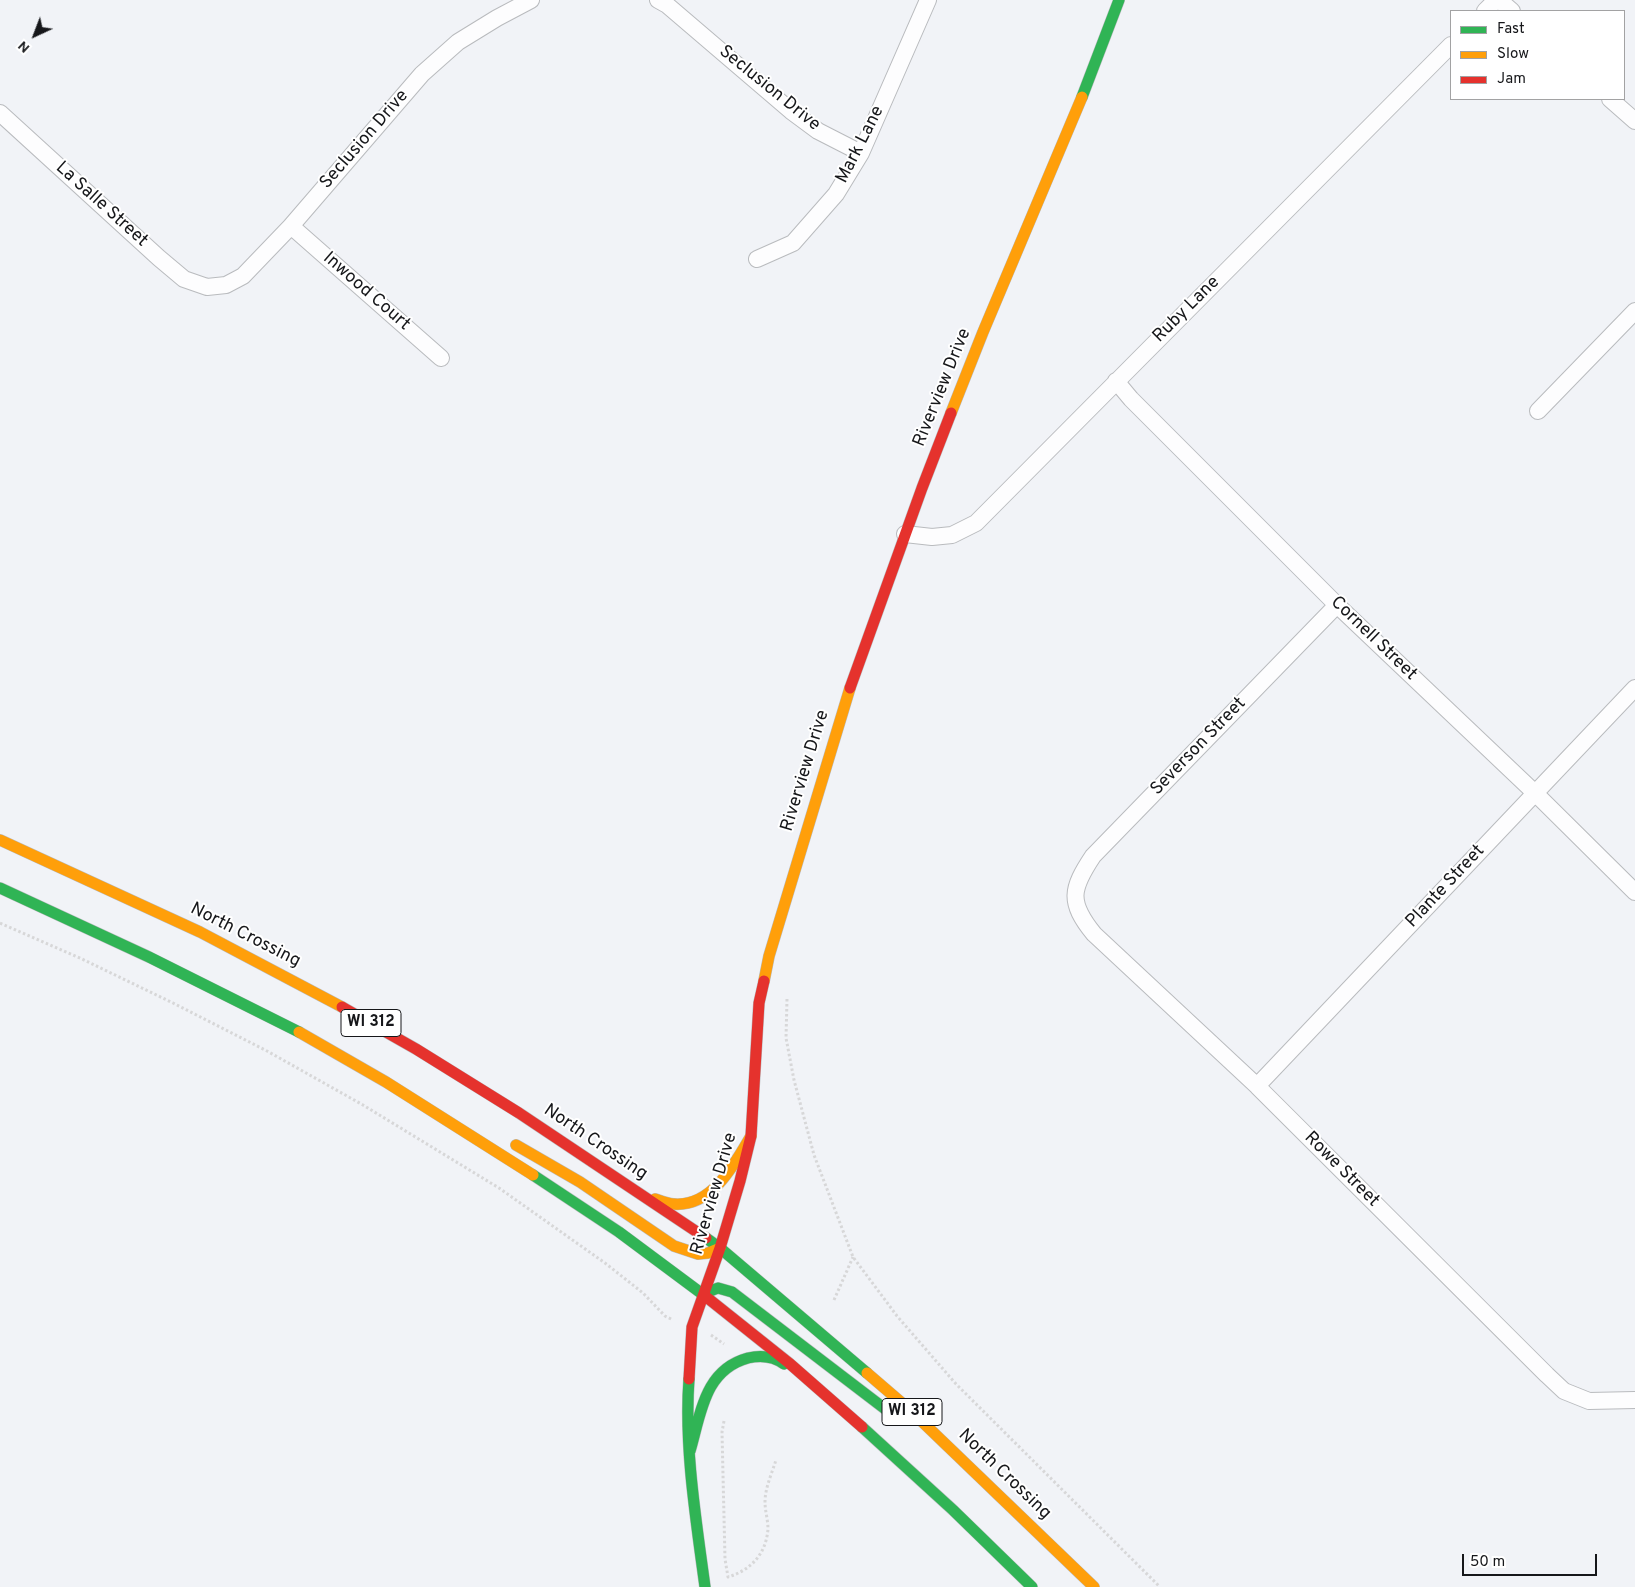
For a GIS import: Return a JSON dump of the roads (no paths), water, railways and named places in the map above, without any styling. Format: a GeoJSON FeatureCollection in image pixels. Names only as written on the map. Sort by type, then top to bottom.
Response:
{"type":"FeatureCollection","features":[{"type":"Feature","properties":{"kind":"main road","name":"Riverview Drive"},"geometry":{"type":"LineString","coordinates":[[705,1587],[696,1527],[690,1451],[688,1388],[692,1327],[720,1248],[751,1136],[759,1003],[769,956],[852,681],[905,534],[984,332],[1072,122],[1118,0]]}},
{"type":"Feature","properties":{"kind":"main road","name":"North Crossing"},"geometry":{"type":"LineString","coordinates":[[0,840],[200,932],[309,988],[416,1049],[519,1113],[628,1185],[720,1248],[910,1410],[1000,1494],[1094,1587]]}},
{"type":"Feature","properties":{"kind":"main road","name":"WI 312"},"geometry":{"type":"LineString","coordinates":[[0,888],[188,975],[298,1032],[405,1093],[612,1227],[703,1294],[794,1369],[899,1459],[1032,1587]]}},
{"type":"Feature","properties":{"kind":"main road"},"geometry":{"type":"LineString","coordinates":[[405,1093],[482,1130]]}},
{"type":"Feature","properties":{"kind":"main road"},"geometry":{"type":"LineString","coordinates":[[628,1185],[666,1204],[677,1206],[689,1204],[721,1182],[751,1136]]}},
{"type":"Feature","properties":{"kind":"main road"},"geometry":{"type":"LineString","coordinates":[[508,1142],[593,1189],[666,1241],[684,1251],[697,1255],[708,1254],[720,1248]]}},
{"type":"Feature","properties":{"kind":"main road"},"geometry":{"type":"LineString","coordinates":[[703,1294],[717,1287],[732,1292],[860,1391],[901,1420]]}},
{"type":"Feature","properties":{"kind":"main road"},"geometry":{"type":"LineString","coordinates":[[690,1451],[702,1408],[713,1381],[720,1374],[739,1361],[771,1356],[794,1369]]}},
{"type":"Feature","properties":{"kind":"main road"},"geometry":{"type":"LineString","coordinates":[[916,1432],[1000,1494]]}},
{"type":"Feature","properties":{"kind":"street","name":"Seclusion Drive"},"geometry":{"type":"LineString","coordinates":[[208,287],[226,286],[243,276],[291,226],[422,74],[458,42],[531,0]]}},
{"type":"Feature","properties":{"kind":"street","name":"Seclusion Drive"},"geometry":{"type":"LineString","coordinates":[[658,0],[667,5],[790,111],[818,130],[860,154]]}},
{"type":"Feature","properties":{"kind":"street","name":"Mark Lane"},"geometry":{"type":"LineString","coordinates":[[757,259],[793,243],[836,194],[860,154],[928,0]]}},
{"type":"Feature","properties":{"kind":"street"},"geometry":{"type":"LineString","coordinates":[[1486,10],[1497,0],[1511,10]]}},
{"type":"Feature","properties":{"kind":"street","name":"Ruby Lane"},"geometry":{"type":"LineString","coordinates":[[905,534],[932,537],[952,535],[976,523],[1450,46]]}},
{"type":"Feature","properties":{"kind":"street"},"geometry":{"type":"LineString","coordinates":[[1611,100],[1635,121]]}},
{"type":"Feature","properties":{"kind":"street","name":"La Salle Street"},"geometry":{"type":"LineString","coordinates":[[0,113],[159,258],[184,278],[208,287]]}},
{"type":"Feature","properties":{"kind":"street","name":"Inwood Court"},"geometry":{"type":"LineString","coordinates":[[291,226],[441,358]]}},
{"type":"Feature","properties":{"kind":"street"},"geometry":{"type":"LineString","coordinates":[[1538,411],[1635,311]]}},
{"type":"Feature","properties":{"kind":"street","name":"Cornell Street"},"geometry":{"type":"LineString","coordinates":[[1116,381],[1138,406],[1336,605],[1535,793],[1635,892]]}},
{"type":"Feature","properties":{"kind":"street","name":"Severson Street"},"geometry":{"type":"LineString","coordinates":[[1074,896],[1080,876],[1093,856],[1336,605]]}},
{"type":"Feature","properties":{"kind":"street","name":"Plante Street"},"geometry":{"type":"LineString","coordinates":[[1257,1086],[1635,688]]}},
{"type":"Feature","properties":{"kind":"street","name":"Rowe Street"},"geometry":{"type":"LineString","coordinates":[[1074,896],[1082,919],[1094,934],[1257,1086],[1564,1391],[1589,1401],[1635,1400]]}}]}
